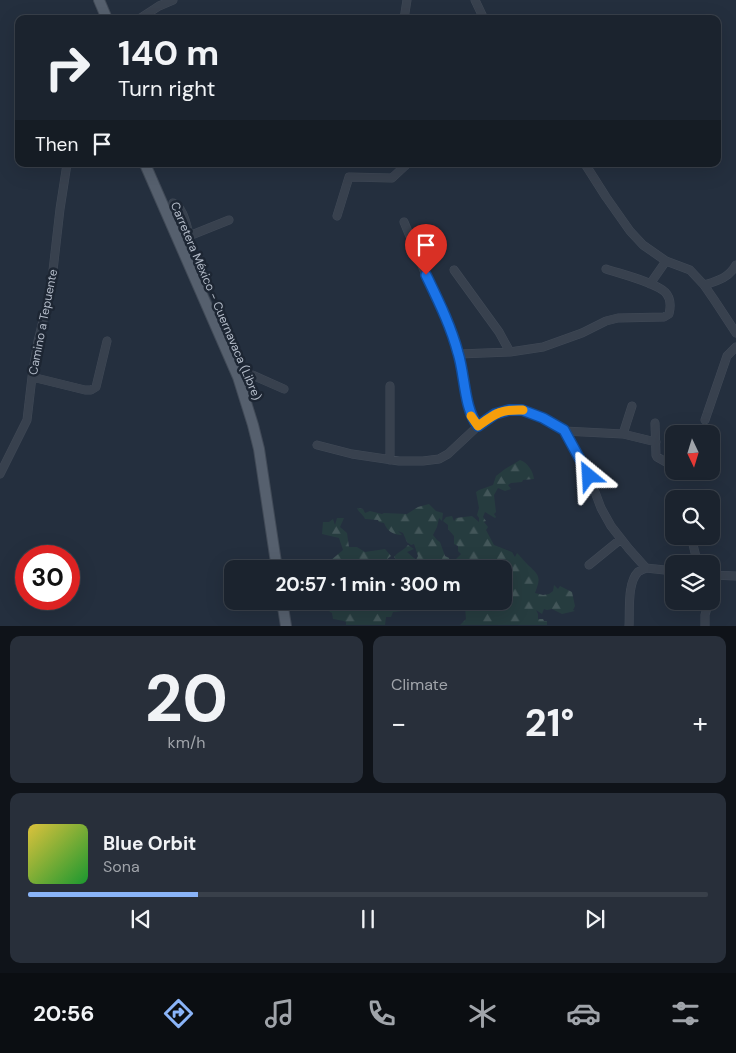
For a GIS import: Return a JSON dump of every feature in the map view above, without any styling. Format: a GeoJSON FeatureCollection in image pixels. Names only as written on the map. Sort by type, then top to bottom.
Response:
{"type":"FeatureCollection","features":[{"type":"Feature","properties":{"kind":"main road"},"geometry":{"type":"LineString","coordinates":[[99,0],[105,15]]}},
{"type":"Feature","properties":{"kind":"main road","name":"Carretera México - Cuernavaca (Libre)"},"geometry":{"type":"LineString","coordinates":[[146,167],[238,378],[253,425],[258,449],[276,560]]}},
{"type":"Feature","properties":{"kind":"main road"},"geometry":{"type":"LineString","coordinates":[[283,610],[286,626]]}},
{"type":"Feature","properties":{"kind":"street"},"geometry":{"type":"LineString","coordinates":[[145,15],[173,0]]}},
{"type":"Feature","properties":{"kind":"street"},"geometry":{"type":"LineString","coordinates":[[404,15],[406,0]]}},
{"type":"Feature","properties":{"kind":"street"},"geometry":{"type":"LineString","coordinates":[[475,0],[482,15]]}},
{"type":"Feature","properties":{"kind":"street","name":"Camino a Tepuente"},"geometry":{"type":"LineString","coordinates":[[0,474],[28,420],[32,377],[38,342],[51,288],[67,167]]}},
{"type":"Feature","properties":{"kind":"street"},"geometry":{"type":"LineString","coordinates":[[337,216],[349,177],[392,178],[404,167]]}},
{"type":"Feature","properties":{"kind":"street"},"geometry":{"type":"LineString","coordinates":[[587,167],[630,232],[643,245],[666,261],[690,270],[704,285],[736,334]]}},
{"type":"Feature","properties":{"kind":"street"},"geometry":{"type":"LineString","coordinates":[[173,230],[172,203],[177,204],[180,208],[189,234],[194,234],[229,220]]}},
{"type":"Feature","properties":{"kind":"street"},"geometry":{"type":"LineString","coordinates":[[404,222],[449,324],[459,354],[471,416],[478,426]]}},
{"type":"Feature","properties":{"kind":"street"},"geometry":{"type":"LineString","coordinates":[[650,284],[666,261]]}},
{"type":"Feature","properties":{"kind":"street"},"geometry":{"type":"LineString","coordinates":[[704,285],[724,278],[733,271],[736,265]]}},
{"type":"Feature","properties":{"kind":"street"},"geometry":{"type":"LineString","coordinates":[[459,354],[510,352],[543,347],[582,333],[606,321],[618,318],[664,317],[669,314],[670,302],[665,292],[650,284],[606,268]]}},
{"type":"Feature","properties":{"kind":"street"},"geometry":{"type":"LineString","coordinates":[[454,270],[499,332],[510,352]]}},
{"type":"Feature","properties":{"kind":"street"},"geometry":{"type":"LineString","coordinates":[[728,274],[736,280]]}},
{"type":"Feature","properties":{"kind":"street"},"geometry":{"type":"LineString","coordinates":[[32,377],[91,390],[96,387],[107,341]]}},
{"type":"Feature","properties":{"kind":"street"},"geometry":{"type":"LineString","coordinates":[[705,420],[727,356],[736,347]]}},
{"type":"Feature","properties":{"kind":"street"},"geometry":{"type":"LineString","coordinates":[[238,378],[250,374],[284,389]]}},
{"type":"Feature","properties":{"kind":"street"},"geometry":{"type":"LineString","coordinates":[[390,386],[390,460]]}},
{"type":"Feature","properties":{"kind":"street"},"geometry":{"type":"LineString","coordinates":[[623,434],[632,406]]}},
{"type":"Feature","properties":{"kind":"street"},"geometry":{"type":"LineString","coordinates":[[317,445],[352,454],[390,460],[422,461],[439,459],[448,454],[478,426],[495,414],[509,410],[522,410],[543,418],[564,430],[623,434],[656,442]]}},
{"type":"Feature","properties":{"kind":"street"},"geometry":{"type":"LineString","coordinates":[[655,423],[657,457],[665,462]]}},
{"type":"Feature","properties":{"kind":"street"},"geometry":{"type":"LineString","coordinates":[[564,430],[589,476],[601,508],[611,526],[646,568]]}},
{"type":"Feature","properties":{"kind":"street"},"geometry":{"type":"LineString","coordinates":[[589,565],[621,539]]}},
{"type":"Feature","properties":{"kind":"street"},"geometry":{"type":"LineString","coordinates":[[629,626],[630,592],[638,572],[646,568],[665,570]]}},
{"type":"Feature","properties":{"kind":"street"},"geometry":{"type":"LineString","coordinates":[[720,575],[736,576]]}},
{"type":"Feature","properties":{"kind":"street"},"geometry":{"type":"LineString","coordinates":[[705,626],[706,610]]}},
{"type":"Feature","properties":{"kind":"green space"},"geometry":{"type":"Polygon","coordinates":[[[520,460],[530,468],[534,479],[511,483],[508,485],[511,489],[505,491],[498,488],[494,495],[496,512],[494,514],[496,517],[485,512],[483,517],[488,527],[486,530],[494,545],[512,552],[515,557],[517,553],[535,572],[539,580],[535,593],[549,594],[553,591],[554,585],[558,589],[560,586],[572,592],[575,606],[573,610],[575,611],[562,614],[552,609],[544,609],[542,614],[536,610],[538,619],[547,621],[547,625],[460,625],[466,619],[465,610],[512,610],[512,560],[456,560],[461,554],[458,551],[458,546],[454,544],[454,536],[448,529],[448,525],[443,521],[446,517],[452,516],[454,521],[456,518],[472,516],[479,522],[476,492],[493,485],[496,476],[520,460]]]}},
{"type":"Feature","properties":{"kind":"green space"},"geometry":{"type":"Polygon","coordinates":[[[429,504],[436,511],[443,513],[442,521],[439,518],[433,535],[440,542],[445,556],[449,560],[416,560],[418,556],[414,544],[411,545],[407,542],[403,533],[398,531],[402,535],[399,535],[391,532],[384,523],[378,520],[365,519],[357,508],[363,509],[365,513],[370,511],[382,514],[407,514],[418,507],[429,504]]]}},
{"type":"Feature","properties":{"kind":"green space"},"geometry":{"type":"Polygon","coordinates":[[[337,518],[344,518],[340,527],[347,533],[349,547],[357,547],[365,552],[385,549],[391,556],[386,560],[331,560],[343,550],[339,538],[322,534],[323,522],[329,522],[333,519],[335,525],[337,518]]]}},
{"type":"Feature","properties":{"kind":"green space"},"geometry":{"type":"Polygon","coordinates":[[[408,545],[414,549],[407,552],[416,560],[397,560],[394,557],[408,545]]]}},
{"type":"Feature","properties":{"kind":"green space"},"geometry":{"type":"Polygon","coordinates":[[[328,610],[413,610],[393,612],[391,617],[386,617],[385,625],[346,625],[346,622],[333,619],[332,613],[328,610]]]}},
{"type":"Feature","properties":{"kind":"slow traffic"},"geometry":{"type":"LineString","coordinates":[[471,416],[478,426],[495,414],[509,410],[523,410]]}},
{"type":"Feature","properties":{"kind":"route"},"geometry":{"type":"LineString","coordinates":[[426,275],[449,324],[459,354],[471,416],[478,426],[495,414],[509,410],[522,410],[543,418],[564,430],[589,476]]}}]}
